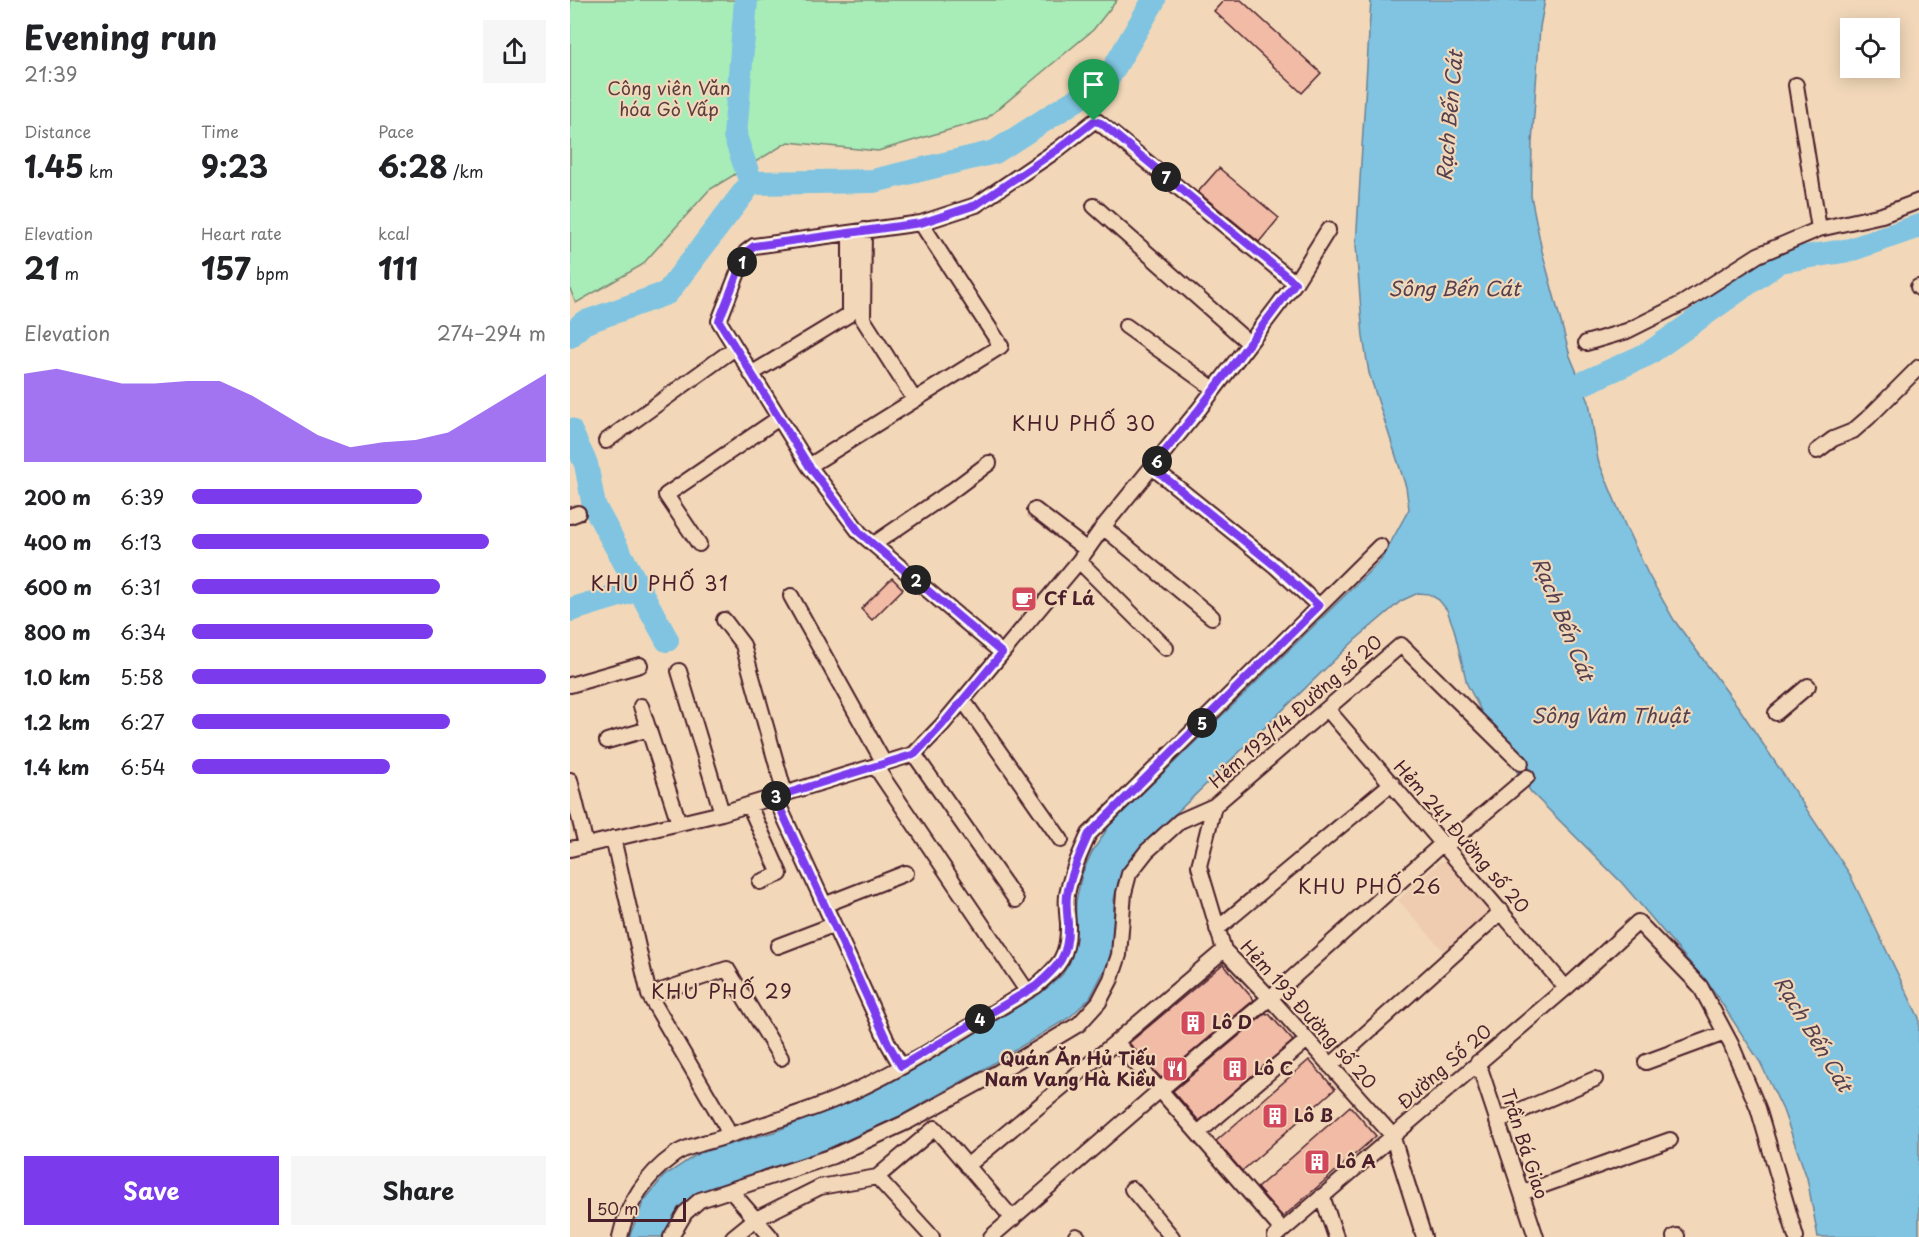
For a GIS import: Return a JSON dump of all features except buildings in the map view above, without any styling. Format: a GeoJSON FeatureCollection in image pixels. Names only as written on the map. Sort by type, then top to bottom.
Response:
{"type":"FeatureCollection","features":[{"type":"Feature","properties":{"kind":"street"},"geometry":{"type":"LineString","coordinates":[[1796,85],[1819,229]]}},
{"type":"Feature","properties":{"kind":"street"},"geometry":{"type":"LineString","coordinates":[[1002,653],[860,533],[809,466],[719,321],[746,252],[754,246],[921,223],[976,205],[1097,121],[1295,283]]}},
{"type":"Feature","properties":{"kind":"street"},"geometry":{"type":"LineString","coordinates":[[1586,343],[1627,331],[1683,303],[1758,255],[1819,229],[1882,215],[1919,201]]}},
{"type":"Feature","properties":{"kind":"street"},"geometry":{"type":"LineString","coordinates":[[1094,206],[1249,343]]}},
{"type":"Feature","properties":{"kind":"street"},"geometry":{"type":"LineString","coordinates":[[809,466],[1001,346],[921,223]]}},
{"type":"Feature","properties":{"kind":"street"},"geometry":{"type":"LineString","coordinates":[[570,849],[722,813],[915,754],[963,700],[1083,555],[1214,389],[1295,283],[1328,230]]}},
{"type":"Feature","properties":{"kind":"street"},"geometry":{"type":"LineString","coordinates":[[850,314],[857,232]]}},
{"type":"Feature","properties":{"kind":"street"},"geometry":{"type":"LineString","coordinates":[[857,232],[863,319],[914,399]]}},
{"type":"Feature","properties":{"kind":"street"},"geometry":{"type":"LineString","coordinates":[[850,314],[863,319]]}},
{"type":"Feature","properties":{"kind":"street"},"geometry":{"type":"LineString","coordinates":[[752,374],[850,314]]}},
{"type":"Feature","properties":{"kind":"street"},"geometry":{"type":"LineString","coordinates":[[1126,326],[1214,389]]}},
{"type":"Feature","properties":{"kind":"street"},"geometry":{"type":"LineString","coordinates":[[606,441],[735,348]]}},
{"type":"Feature","properties":{"kind":"street"},"geometry":{"type":"LineString","coordinates":[[1817,450],[1833,439],[1853,431],[1919,367]]}},
{"type":"Feature","properties":{"kind":"street"},"geometry":{"type":"LineString","coordinates":[[699,544],[666,495],[779,418]]}},
{"type":"Feature","properties":{"kind":"street"},"geometry":{"type":"LineString","coordinates":[[874,544],[989,463]]}},
{"type":"Feature","properties":{"kind":"street"},"geometry":{"type":"LineString","coordinates":[[1152,467],[1275,566],[1319,606]]}},
{"type":"Feature","properties":{"kind":"street"},"geometry":{"type":"LineString","coordinates":[[1035,510],[1083,555],[1166,648]]}},
{"type":"Feature","properties":{"kind":"street"},"geometry":{"type":"LineString","coordinates":[[1103,527],[1212,617]]}},
{"type":"Feature","properties":{"kind":"street"},"geometry":{"type":"LineString","coordinates":[[620,1237],[626,1216],[642,1186],[655,1170],[676,1153],[791,1117],[851,1093],[1027,991],[1055,969],[1066,953],[1067,897],[1074,868],[1089,834],[1380,546]]}},
{"type":"Feature","properties":{"kind":"street"},"geometry":{"type":"LineString","coordinates":[[791,596],[880,765],[1027,991]]}},
{"type":"Feature","properties":{"kind":"street"},"geometry":{"type":"LineString","coordinates":[[724,620],[743,645],[780,795],[825,905],[888,1043],[901,1066]]}},
{"type":"Feature","properties":{"kind":"street","name":"Hẻm 193/14 Đường số 20"},"geometry":{"type":"LineString","coordinates":[[671,1237],[685,1214],[700,1200],[833,1156],[907,1122],[995,1074],[1079,1024],[1099,1002],[1111,979],[1119,955],[1124,893],[1129,874],[1147,851],[1179,821],[1214,806],[1401,645],[1521,763]]}},
{"type":"Feature","properties":{"kind":"street"},"geometry":{"type":"LineString","coordinates":[[570,686],[640,665]]}},
{"type":"Feature","properties":{"kind":"street"},"geometry":{"type":"LineString","coordinates":[[679,671],[722,813]]}},
{"type":"Feature","properties":{"kind":"street"},"geometry":{"type":"LineString","coordinates":[[1776,713],[1808,686]]}},
{"type":"Feature","properties":{"kind":"street"},"geometry":{"type":"LineString","coordinates":[[963,700],[1061,840]]}},
{"type":"Feature","properties":{"kind":"street"},"geometry":{"type":"LineString","coordinates":[[641,706],[679,823]]}},
{"type":"Feature","properties":{"kind":"street","name":"Hẻm 241 Đường số 20"},"geometry":{"type":"LineString","coordinates":[[1328,710],[1566,988]]}},
{"type":"Feature","properties":{"kind":"street"},"geometry":{"type":"LineString","coordinates":[[608,741],[649,729]]}},
{"type":"Feature","properties":{"kind":"street"},"geometry":{"type":"LineString","coordinates":[[915,754],[1016,900]]}},
{"type":"Feature","properties":{"kind":"street"},"geometry":{"type":"LineString","coordinates":[[991,1237],[1270,998],[1445,844],[1527,777]]}},
{"type":"Feature","properties":{"kind":"street"},"geometry":{"type":"LineString","coordinates":[[570,780],[586,845]]}},
{"type":"Feature","properties":{"kind":"street"},"geometry":{"type":"LineString","coordinates":[[1217,929],[1392,783]]}},
{"type":"Feature","properties":{"kind":"street"},"geometry":{"type":"LineString","coordinates":[[749,805],[780,874],[760,882]]}},
{"type":"Feature","properties":{"kind":"street","name":"Hẻm 193 Đường số 20"},"geometry":{"type":"LineString","coordinates":[[1214,806],[1199,866],[1224,950],[1392,1135]]}},
{"type":"Feature","properties":{"kind":"street"},"geometry":{"type":"LineString","coordinates":[[614,838],[650,995],[729,1135]]}},
{"type":"Feature","properties":{"kind":"street"},"geometry":{"type":"LineString","coordinates":[[825,905],[906,873]]}},
{"type":"Feature","properties":{"kind":"street"},"geometry":{"type":"LineString","coordinates":[[1330,1066],[1502,911]]}},
{"type":"Feature","properties":{"kind":"street","name":"Đường Số 20"},"geometry":{"type":"LineString","coordinates":[[1278,1234],[1566,988],[1638,922],[1700,986],[1725,1033]]}},
{"type":"Feature","properties":{"kind":"street"},"geometry":{"type":"LineString","coordinates":[[778,946],[834,925]]}},
{"type":"Feature","properties":{"kind":"street"},"geometry":{"type":"LineString","coordinates":[[967,1166],[1224,950]]}},
{"type":"Feature","properties":{"kind":"street"},"geometry":{"type":"LineString","coordinates":[[650,995],[727,969],[781,1058]]}},
{"type":"Feature","properties":{"kind":"street"},"geometry":{"type":"LineString","coordinates":[[1646,1062],[1725,1033],[1758,1108],[1796,1237]]}},
{"type":"Feature","properties":{"kind":"street"},"geometry":{"type":"LineString","coordinates":[[1198,1133],[1307,1040]]}},
{"type":"Feature","properties":{"kind":"street"},"geometry":{"type":"LineString","coordinates":[[1116,1042],[1198,1133],[1278,1234]]}},
{"type":"Feature","properties":{"kind":"street","name":"Trần Bá Giao"},"geometry":{"type":"LineString","coordinates":[[1478,1062],[1536,1237]]}},
{"type":"Feature","properties":{"kind":"street"},"geometry":{"type":"LineString","coordinates":[[1497,1121],[1595,1079]]}},
{"type":"Feature","properties":{"kind":"street"},"geometry":{"type":"LineString","coordinates":[[733,1237],[754,1220],[820,1187],[877,1177],[935,1128],[1013,1219]]}},
{"type":"Feature","properties":{"kind":"street"},"geometry":{"type":"LineString","coordinates":[[1392,1135],[1424,1237]]}},
{"type":"Feature","properties":{"kind":"street"},"geometry":{"type":"LineString","coordinates":[[1522,1193],[1670,1140]]}},
{"type":"Feature","properties":{"kind":"street"},"geometry":{"type":"LineString","coordinates":[[877,1177],[932,1237]]}},
{"type":"Feature","properties":{"kind":"street"},"geometry":{"type":"LineString","coordinates":[[1132,1189],[1172,1237]]}},
{"type":"Feature","properties":{"kind":"street"},"geometry":{"type":"LineString","coordinates":[[731,1191],[771,1237]]}},
{"type":"Feature","properties":{"kind":"street"},"geometry":{"type":"LineString","coordinates":[[1322,1196],[1336,1237]]}},
{"type":"Feature","properties":{"kind":"shaded area"},"geometry":{"type":"Polygon","coordinates":[[[1440,862],[1451,862],[1499,912],[1448,956],[1398,900],[1440,862]]]}},
{"type":"Feature","properties":{"kind":"green space","name":"Công viên Văn hóa Gò Vấp"},"geometry":{"type":"Polygon","coordinates":[[[570,0],[1117,0],[1093,30],[986,119],[878,151],[788,142],[709,190],[642,265],[576,303],[570,289],[570,0]]]}},
{"type":"Feature","properties":{"kind":"water","name":"Sông Vàm Thuật"},"geometry":{"type":"Polygon","coordinates":[[[1371,0],[1545,0],[1540,27],[1532,143],[1531,196],[1542,251],[1570,356],[1589,402],[1598,460],[1648,574],[1674,620],[1739,708],[1849,873],[1919,1018],[1919,1237],[1818,1237],[1807,1178],[1783,1110],[1760,1062],[1713,990],[1622,883],[1531,792],[1501,749],[1467,684],[1454,629],[1447,610],[1439,600],[1429,594],[1418,593],[1401,601],[1355,640],[1132,856],[1119,879],[1114,900],[1113,944],[1108,963],[1090,998],[1070,1017],[900,1116],[805,1159],[697,1194],[681,1208],[668,1227],[665,1237],[629,1237],[644,1201],[664,1176],[699,1153],[774,1132],[864,1095],[956,1044],[1048,987],[1062,975],[1070,962],[1074,948],[1076,901],[1082,874],[1092,852],[1109,826],[1381,560],[1409,509],[1406,487],[1369,373],[1363,337],[1356,245],[1371,0]]]}},
{"type":"Feature","properties":{"kind":"waterway"},"geometry":{"type":"LineString","coordinates":[[746,0],[735,136],[751,183],[873,181],[995,152],[1107,80],[1154,0]]}},
{"type":"Feature","properties":{"kind":"waterway"},"geometry":{"type":"LineString","coordinates":[[570,336],[583,323],[667,293],[751,183]]}},
{"type":"Feature","properties":{"kind":"waterway"},"geometry":{"type":"LineString","coordinates":[[1553,400],[1577,386],[1648,354],[1780,261],[1850,250],[1919,226]]}},
{"type":"Feature","properties":{"kind":"waterway"},"geometry":{"type":"LineString","coordinates":[[570,430],[586,464],[594,506],[667,640]]}},
{"type":"Feature","properties":{"kind":"waterway"},"geometry":{"type":"LineString","coordinates":[[570,610],[639,589]]}},
{"type":"Feature","properties":{"kind":"place","name":"Cf Lá"},"geometry":{"type":"Point","coordinates":[1024,599]}},
{"type":"Feature","properties":{"kind":"place","name":"Lô D"},"geometry":{"type":"Point","coordinates":[1193,1023]}},
{"type":"Feature","properties":{"kind":"place","name":"Quán Ăn Hủ Tiếu Nam Vang Hà Kiều"},"geometry":{"type":"Point","coordinates":[1175,1069]}},
{"type":"Feature","properties":{"kind":"place","name":"Lô C"},"geometry":{"type":"Point","coordinates":[1235,1069]}},
{"type":"Feature","properties":{"kind":"place","name":"Lô B"},"geometry":{"type":"Point","coordinates":[1275,1116]}},
{"type":"Feature","properties":{"kind":"place","name":"Lô A"},"geometry":{"type":"Point","coordinates":[1317,1162]}},
{"type":"Feature","properties":{"kind":"district","name":"KHU PHỐ 30"},"geometry":{"type":"Point","coordinates":[1084,424]}},
{"type":"Feature","properties":{"kind":"district","name":"KHU PHỐ 31"},"geometry":{"type":"Point","coordinates":[660,584]}},
{"type":"Feature","properties":{"kind":"district","name":"KHU PHỐ 26"},"geometry":{"type":"Point","coordinates":[1370,887]}},
{"type":"Feature","properties":{"kind":"district","name":"KHU PHỐ 29"},"geometry":{"type":"Point","coordinates":[722,992]}},
{"type":"Feature","properties":{"kind":"route"},"geometry":{"type":"LineString","coordinates":[[1094,121],[1101,123],[1295,283],[1152,467],[1275,566],[1319,606],[1089,834],[1074,868],[1067,897],[1066,953],[1055,969],[1036,986],[901,1066],[888,1043],[775,797],[915,754],[1002,653],[860,533],[809,466],[719,321],[746,252],[754,246],[921,223],[976,205],[1057,150],[1094,121]]}},
{"type":"Feature","properties":{"kind":"water label","name":"Rạch Bến Cát"},"geometry":{"type":"Point","coordinates":[1450,116]}},
{"type":"Feature","properties":{"kind":"water label","name":"Sông Bến Cát"},"geometry":{"type":"Point","coordinates":[1454,289]}},
{"type":"Feature","properties":{"kind":"water label","name":"Rạch Bến Cát"},"geometry":{"type":"Point","coordinates":[1563,619]}},
{"type":"Feature","properties":{"kind":"water label","name":"Rạch Bến Cát"},"geometry":{"type":"Point","coordinates":[1813,1034]}}]}
